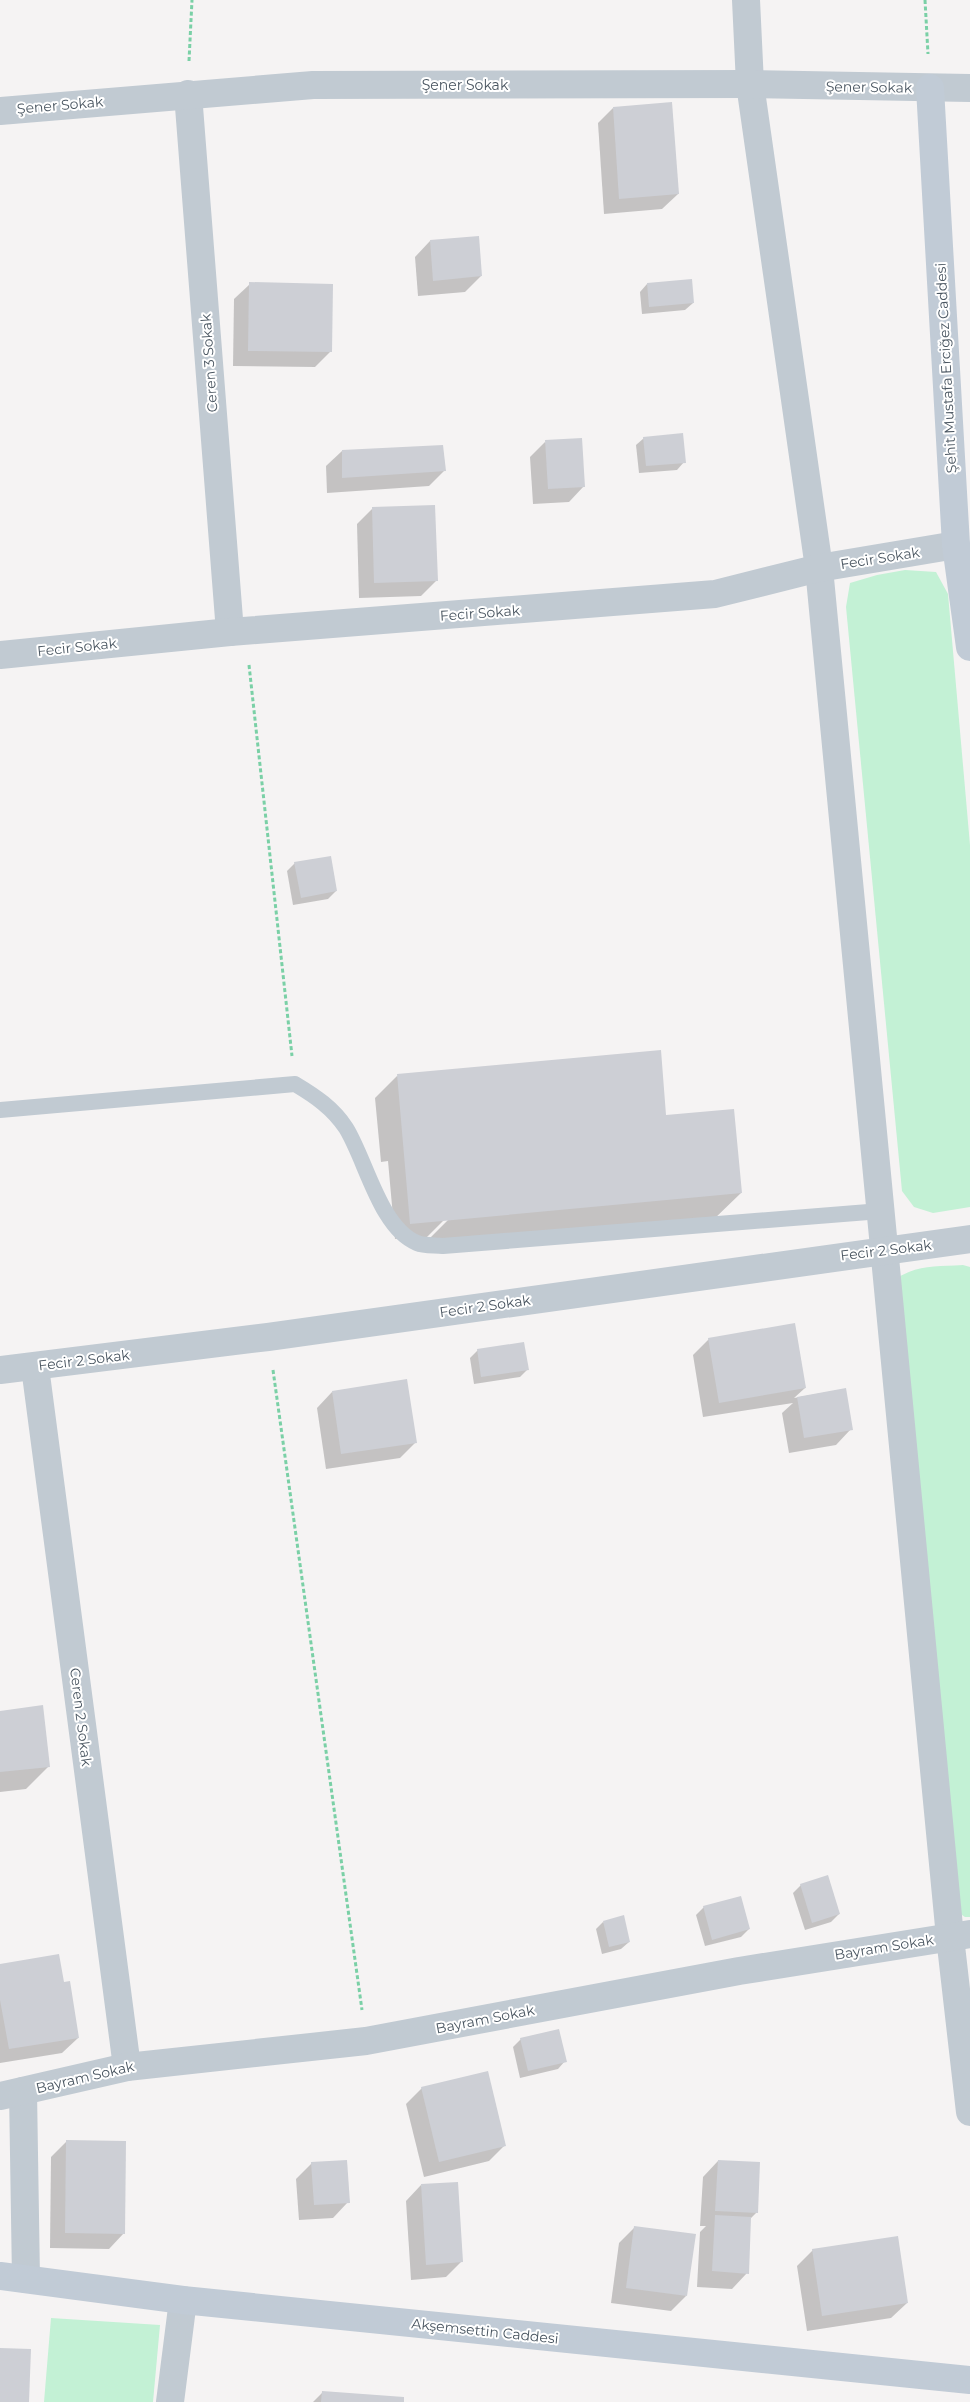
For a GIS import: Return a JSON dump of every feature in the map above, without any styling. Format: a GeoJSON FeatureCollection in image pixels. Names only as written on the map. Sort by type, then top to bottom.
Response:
{"type":"FeatureCollection","features":[{"type":"Feature","properties":{"kind":"street"},"geometry":{"type":"LineString","coordinates":[[746,0],[750,84],[819,568],[885,1250],[960,1935],[970,2112]]}},
{"type":"Feature","properties":{"kind":"street","name":"Şener Sokak"},"geometry":{"type":"LineString","coordinates":[[0,111],[314,85],[750,84],[970,88]]}},
{"type":"Feature","properties":{"kind":"street","name":"Şehit Mustafa Erciğez Caddesi"},"geometry":{"type":"LineString","coordinates":[[930,88],[962,512],[956,545],[970,647]]}},
{"type":"Feature","properties":{"kind":"street","name":"Ceren 3 Sokak"},"geometry":{"type":"LineString","coordinates":[[188,94],[238,632]]}},
{"type":"Feature","properties":{"kind":"street","name":"Fecir Sokak"},"geometry":{"type":"LineString","coordinates":[[0,655],[238,632],[715,594],[819,568],[956,545]]}},
{"type":"Feature","properties":{"kind":"street","name":"Fecir 2 Sokak"},"geometry":{"type":"LineString","coordinates":[[0,1370],[268,1337],[970,1239]]}},
{"type":"Feature","properties":{"kind":"street","name":"Ceren 2 Sokak"},"geometry":{"type":"LineString","coordinates":[[35,1366],[127,2066]]}},
{"type":"Feature","properties":{"kind":"street","name":"Bayram Sokak"},"geometry":{"type":"LineString","coordinates":[[11,2094],[127,2066],[366,2041],[739,1971],[960,1935]]}},
{"type":"Feature","properties":{"kind":"street"},"geometry":{"type":"LineString","coordinates":[[11,2094],[13,2278]]}},
{"type":"Feature","properties":{"kind":"street","name":"Akşemsettin Caddesi"},"geometry":{"type":"LineString","coordinates":[[13,2278],[183,2300],[970,2380]]}},
{"type":"Feature","properties":{"kind":"street"},"geometry":{"type":"LineString","coordinates":[[170,2402],[183,2300]]}},
{"type":"Feature","properties":{"kind":"lane"},"geometry":{"type":"LineString","coordinates":[[0,1110],[295,1084],[333,1110],[346,1128],[386,1212],[401,1233],[418,1244],[444,1246],[881,1211]]}},
{"type":"Feature","properties":{"kind":"path"},"geometry":{"type":"LineString","coordinates":[[188,94],[192,0]]}},
{"type":"Feature","properties":{"kind":"path"},"geometry":{"type":"LineString","coordinates":[[926,0],[930,88]]}},
{"type":"Feature","properties":{"kind":"path"},"geometry":{"type":"LineString","coordinates":[[238,632],[295,1084]]}},
{"type":"Feature","properties":{"kind":"path"},"geometry":{"type":"LineString","coordinates":[[268,1337],[366,2041]]}},
{"type":"Feature","properties":{"kind":"green space"},"geometry":{"type":"Polygon","coordinates":[[[905,570],[936,572],[948,594],[970,845],[970,1207],[933,1213],[914,1207],[902,1191],[846,607],[850,583],[877,575],[905,570]]]}},
{"type":"Feature","properties":{"kind":"green space"},"geometry":{"type":"Polygon","coordinates":[[[963,1265],[970,1267],[970,1917],[965,1917],[953,1909],[888,1284],[915,1270],[963,1265]]]}},
{"type":"Feature","properties":{"kind":"green space"},"geometry":{"type":"Polygon","coordinates":[[[51,2318],[160,2325],[153,2402],[44,2402],[51,2318]]]}},
{"type":"Feature","properties":{"kind":"building"},"geometry":{"type":"Polygon","coordinates":[[[672,102],[679,194],[619,199],[613,107],[672,102]]]}},
{"type":"Feature","properties":{"kind":"building"},"geometry":{"type":"Polygon","coordinates":[[[479,236],[482,276],[433,281],[430,240],[479,236]]]}},
{"type":"Feature","properties":{"kind":"building"},"geometry":{"type":"Polygon","coordinates":[[[692,279],[694,303],[649,307],[647,283],[692,279]]]}},
{"type":"Feature","properties":{"kind":"building"},"geometry":{"type":"Polygon","coordinates":[[[249,282],[333,284],[332,352],[248,351],[249,282]]]}},
{"type":"Feature","properties":{"kind":"building"},"geometry":{"type":"Polygon","coordinates":[[[683,433],[686,463],[646,466],[643,437],[683,433]]]}},
{"type":"Feature","properties":{"kind":"building"},"geometry":{"type":"Polygon","coordinates":[[[582,438],[585,487],[548,489],[545,440],[582,438]]]}},
{"type":"Feature","properties":{"kind":"building"},"geometry":{"type":"Polygon","coordinates":[[[443,445],[446,471],[342,478],[342,450],[443,445]]]}},
{"type":"Feature","properties":{"kind":"building"},"geometry":{"type":"Polygon","coordinates":[[[435,505],[438,581],[374,583],[372,507],[435,505]]]}},
{"type":"Feature","properties":{"kind":"building"},"geometry":{"type":"Polygon","coordinates":[[[331,856],[337,891],[301,898],[294,862],[331,856]]]}},
{"type":"Feature","properties":{"kind":"building"},"geometry":{"type":"Polygon","coordinates":[[[661,1050],[666,1115],[734,1109],[742,1193],[410,1224],[397,1074],[661,1050]]]}},
{"type":"Feature","properties":{"kind":"building"},"geometry":{"type":"Polygon","coordinates":[[[795,1323],[806,1388],[719,1403],[708,1338],[795,1323]]]}},
{"type":"Feature","properties":{"kind":"building"},"geometry":{"type":"Polygon","coordinates":[[[524,1342],[529,1370],[481,1377],[477,1349],[524,1342]]]}},
{"type":"Feature","properties":{"kind":"building"},"geometry":{"type":"Polygon","coordinates":[[[407,1379],[417,1443],[341,1454],[332,1391],[407,1379]]]}},
{"type":"Feature","properties":{"kind":"building"},"geometry":{"type":"Polygon","coordinates":[[[846,1388],[853,1430],[804,1438],[797,1397],[846,1388]]]}},
{"type":"Feature","properties":{"kind":"building"},"geometry":{"type":"Polygon","coordinates":[[[43,1705],[50,1767],[0,1772],[0,1711],[43,1705]]]}},
{"type":"Feature","properties":{"kind":"building"},"geometry":{"type":"Polygon","coordinates":[[[828,1875],[840,1914],[812,1923],[800,1884],[828,1875]]]}},
{"type":"Feature","properties":{"kind":"building"},"geometry":{"type":"Polygon","coordinates":[[[741,1896],[750,1929],[712,1940],[703,1906],[741,1896]]]}},
{"type":"Feature","properties":{"kind":"building"},"geometry":{"type":"Polygon","coordinates":[[[624,1915],[630,1942],[609,1947],[603,1921],[624,1915]]]}},
{"type":"Feature","properties":{"kind":"building"},"geometry":{"type":"Polygon","coordinates":[[[59,1954],[64,1982],[70,1981],[79,2038],[9,2049],[0,2000],[0,1964],[59,1954]]]}},
{"type":"Feature","properties":{"kind":"building"},"geometry":{"type":"Polygon","coordinates":[[[559,2029],[567,2062],[528,2071],[520,2038],[559,2029]]]}},
{"type":"Feature","properties":{"kind":"building"},"geometry":{"type":"Polygon","coordinates":[[[488,2071],[506,2146],[439,2162],[421,2087],[488,2071]]]}},
{"type":"Feature","properties":{"kind":"building"},"geometry":{"type":"Polygon","coordinates":[[[66,2140],[126,2141],[125,2234],[65,2233],[66,2140]]]}},
{"type":"Feature","properties":{"kind":"building"},"geometry":{"type":"Polygon","coordinates":[[[347,2160],[350,2203],[314,2205],[311,2162],[347,2160]]]}},
{"type":"Feature","properties":{"kind":"building"},"geometry":{"type":"Polygon","coordinates":[[[718,2160],[760,2162],[758,2213],[715,2211],[718,2160]]]}},
{"type":"Feature","properties":{"kind":"building"},"geometry":{"type":"Polygon","coordinates":[[[458,2182],[463,2262],[426,2265],[421,2184],[458,2182]]]}},
{"type":"Feature","properties":{"kind":"building"},"geometry":{"type":"Polygon","coordinates":[[[715,2215],[751,2217],[749,2274],[712,2271],[715,2215]]]}},
{"type":"Feature","properties":{"kind":"building"},"geometry":{"type":"Polygon","coordinates":[[[634,2226],[696,2234],[687,2296],[626,2288],[634,2226]]]}},
{"type":"Feature","properties":{"kind":"building"},"geometry":{"type":"Polygon","coordinates":[[[898,2236],[908,2303],[822,2316],[812,2249],[898,2236]]]}},
{"type":"Feature","properties":{"kind":"building"},"geometry":{"type":"Polygon","coordinates":[[[0,2348],[31,2349],[29,2402],[0,2402],[0,2348]]]}},
{"type":"Feature","properties":{"kind":"building"},"geometry":{"type":"Polygon","coordinates":[[[322,2391],[404,2397],[404,2402],[321,2402],[322,2391]]]}}]}
